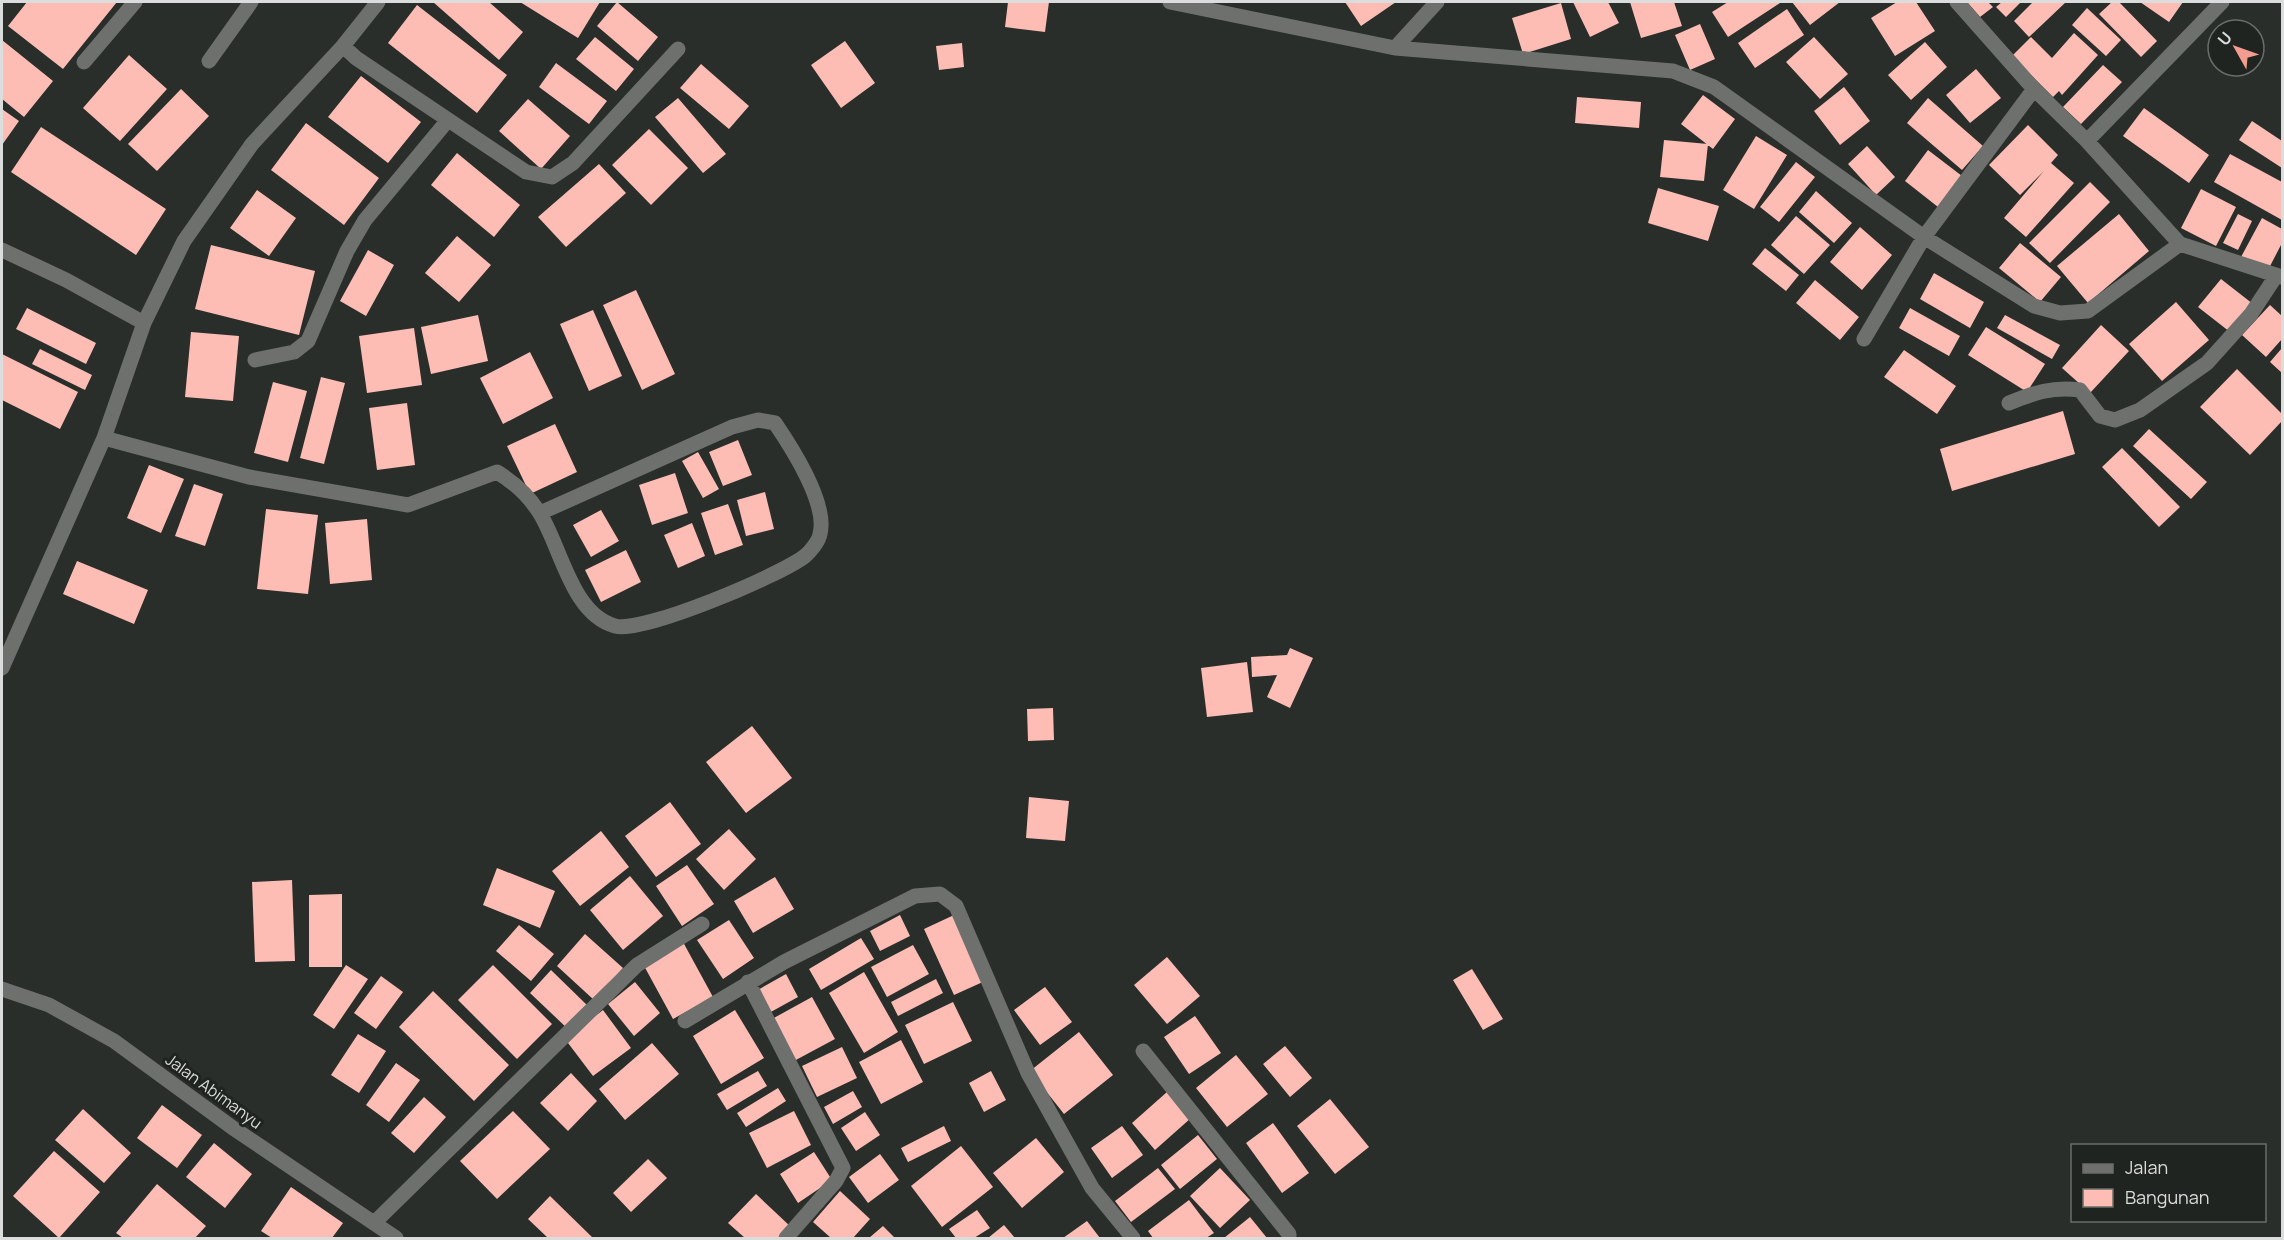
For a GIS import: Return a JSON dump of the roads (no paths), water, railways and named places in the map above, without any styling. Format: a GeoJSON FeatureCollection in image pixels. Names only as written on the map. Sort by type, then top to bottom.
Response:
{"type":"FeatureCollection","features":[{"type":"Feature","properties":{"kind":"street"},"geometry":{"type":"LineString","coordinates":[[84,62],[135,2]]}},
{"type":"Feature","properties":{"kind":"street"},"geometry":{"type":"LineString","coordinates":[[209,61],[251,2]]}},
{"type":"Feature","properties":{"kind":"street"},"geometry":{"type":"LineString","coordinates":[[2,668],[104,438],[144,323],[184,241],[252,144],[343,46],[378,2]]}},
{"type":"Feature","properties":{"kind":"street"},"geometry":{"type":"LineString","coordinates":[[1170,2],[1223,6],[1395,48],[1673,71],[1714,87],[1924,237],[2034,306],[2060,313],[2088,311],[2180,244]]}},
{"type":"Feature","properties":{"kind":"street"},"geometry":{"type":"LineString","coordinates":[[1395,48],[1437,2]]}},
{"type":"Feature","properties":{"kind":"street"},"geometry":{"type":"LineString","coordinates":[[1957,2],[2034,89],[2087,141],[2180,244],[2279,277],[2251,314],[2206,363],[2140,410],[2115,420],[2100,416],[2080,390],[2061,387],[2042,390],[2009,403]]}},
{"type":"Feature","properties":{"kind":"street"},"geometry":{"type":"LineString","coordinates":[[2087,141],[2222,2]]}},
{"type":"Feature","properties":{"kind":"street"},"geometry":{"type":"LineString","coordinates":[[343,46],[356,58],[526,172],[552,177],[573,163],[678,49]]}},
{"type":"Feature","properties":{"kind":"street"},"geometry":{"type":"LineString","coordinates":[[1864,339],[1924,237],[2034,89]]}},
{"type":"Feature","properties":{"kind":"street"},"geometry":{"type":"LineString","coordinates":[[255,360],[294,352],[308,341],[347,251],[365,220],[448,120]]}},
{"type":"Feature","properties":{"kind":"street"},"geometry":{"type":"LineString","coordinates":[[2,250],[66,280],[144,323]]}},
{"type":"Feature","properties":{"kind":"street"},"geometry":{"type":"LineString","coordinates":[[104,438],[249,477],[408,505],[497,472],[517,484],[540,513],[575,590],[595,614],[616,627],[642,626],[774,575],[807,555],[820,535],[821,511],[791,447],[775,423],[758,420],[732,426],[540,513]]}},
{"type":"Feature","properties":{"kind":"street"},"geometry":{"type":"LineString","coordinates":[[685,1021],[748,982],[915,896],[940,894],[956,906],[1028,1073],[1092,1188],[1133,1239]]}},
{"type":"Feature","properties":{"kind":"street"},"geometry":{"type":"LineString","coordinates":[[385,1233],[637,965],[702,924]]}},
{"type":"Feature","properties":{"kind":"street"},"geometry":{"type":"LineString","coordinates":[[748,982],[843,1168],[836,1181],[786,1239]]}},
{"type":"Feature","properties":{"kind":"street","name":"Jalan Abimanyu"},"geometry":{"type":"LineString","coordinates":[[2,989],[50,1005],[114,1041],[233,1128],[385,1233]]}},
{"type":"Feature","properties":{"kind":"street"},"geometry":{"type":"LineString","coordinates":[[1143,1051],[1289,1234],[1289,1239]]}}]}
